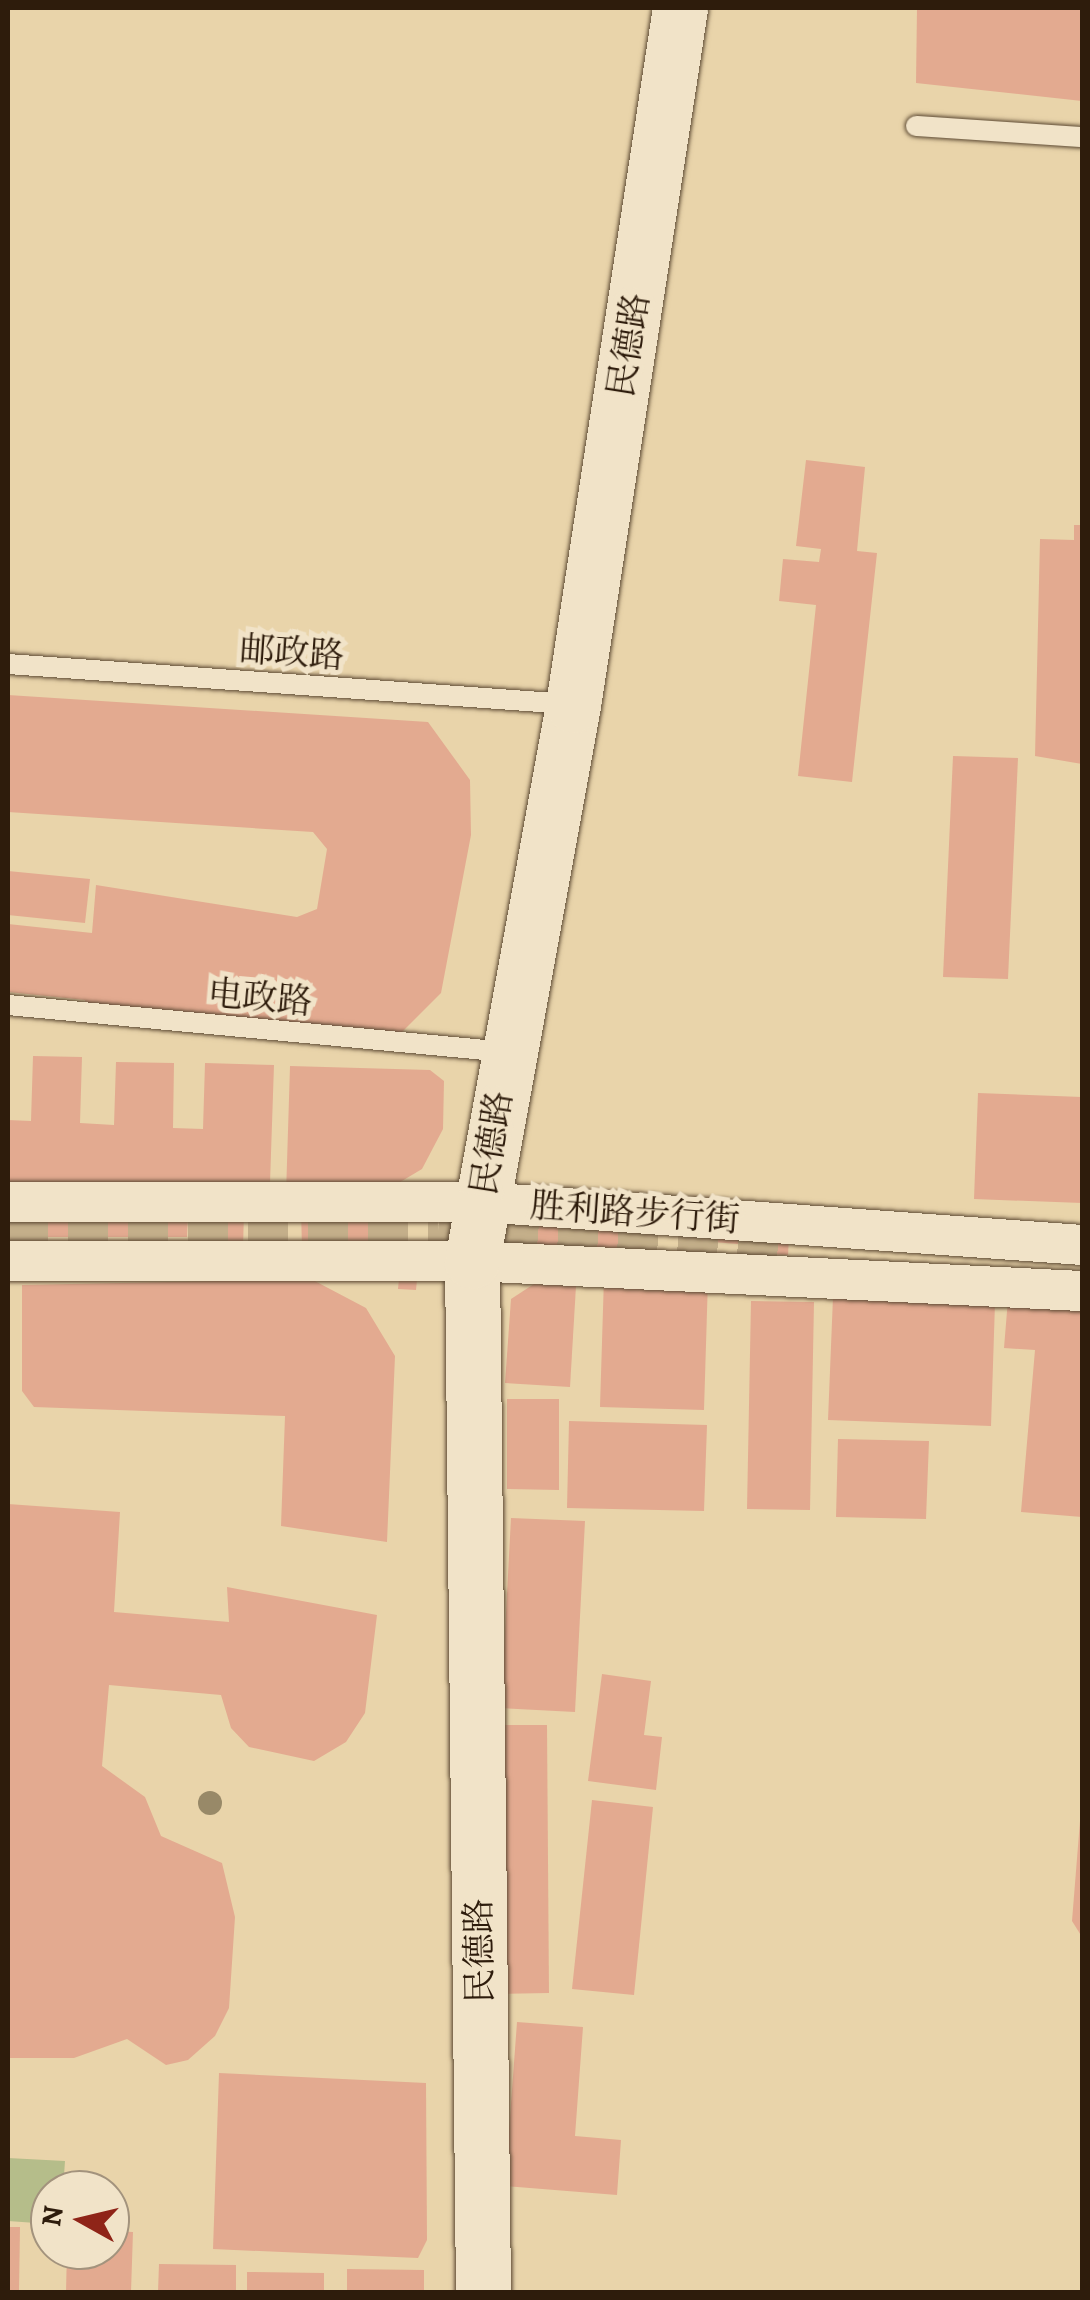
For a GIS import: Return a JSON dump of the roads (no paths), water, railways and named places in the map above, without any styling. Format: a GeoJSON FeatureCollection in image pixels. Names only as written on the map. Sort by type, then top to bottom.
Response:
{"type":"FeatureCollection","features":[{"type":"Feature","properties":{"kind":"main road","name":"民德路"},"geometry":{"type":"LineString","coordinates":[[483,2292],[472,1261],[506,1052],[573,704],[680,8]]}},
{"type":"Feature","properties":{"kind":"street","name":"胜利路步行街"},"geometry":{"type":"LineString","coordinates":[[8,1202],[481,1202],[1082,1245]]}},
{"type":"Feature","properties":{"kind":"street","name":"胜利路步行街"},"geometry":{"type":"LineString","coordinates":[[8,1261],[472,1261],[1082,1292]]}},
{"type":"Feature","properties":{"kind":"lane"},"geometry":{"type":"LineString","coordinates":[[916,126],[1082,137]]}},
{"type":"Feature","properties":{"kind":"lane","name":"邮政路"},"geometry":{"type":"LineString","coordinates":[[8,664],[573,704]]}},
{"type":"Feature","properties":{"kind":"lane","name":"电政路"},"geometry":{"type":"LineString","coordinates":[[8,1005],[506,1052]]}},
{"type":"Feature","properties":{"kind":"tunnel"},"geometry":{"type":"LineString","coordinates":[[8,1233],[438,1231],[782,1258]]}}]}
